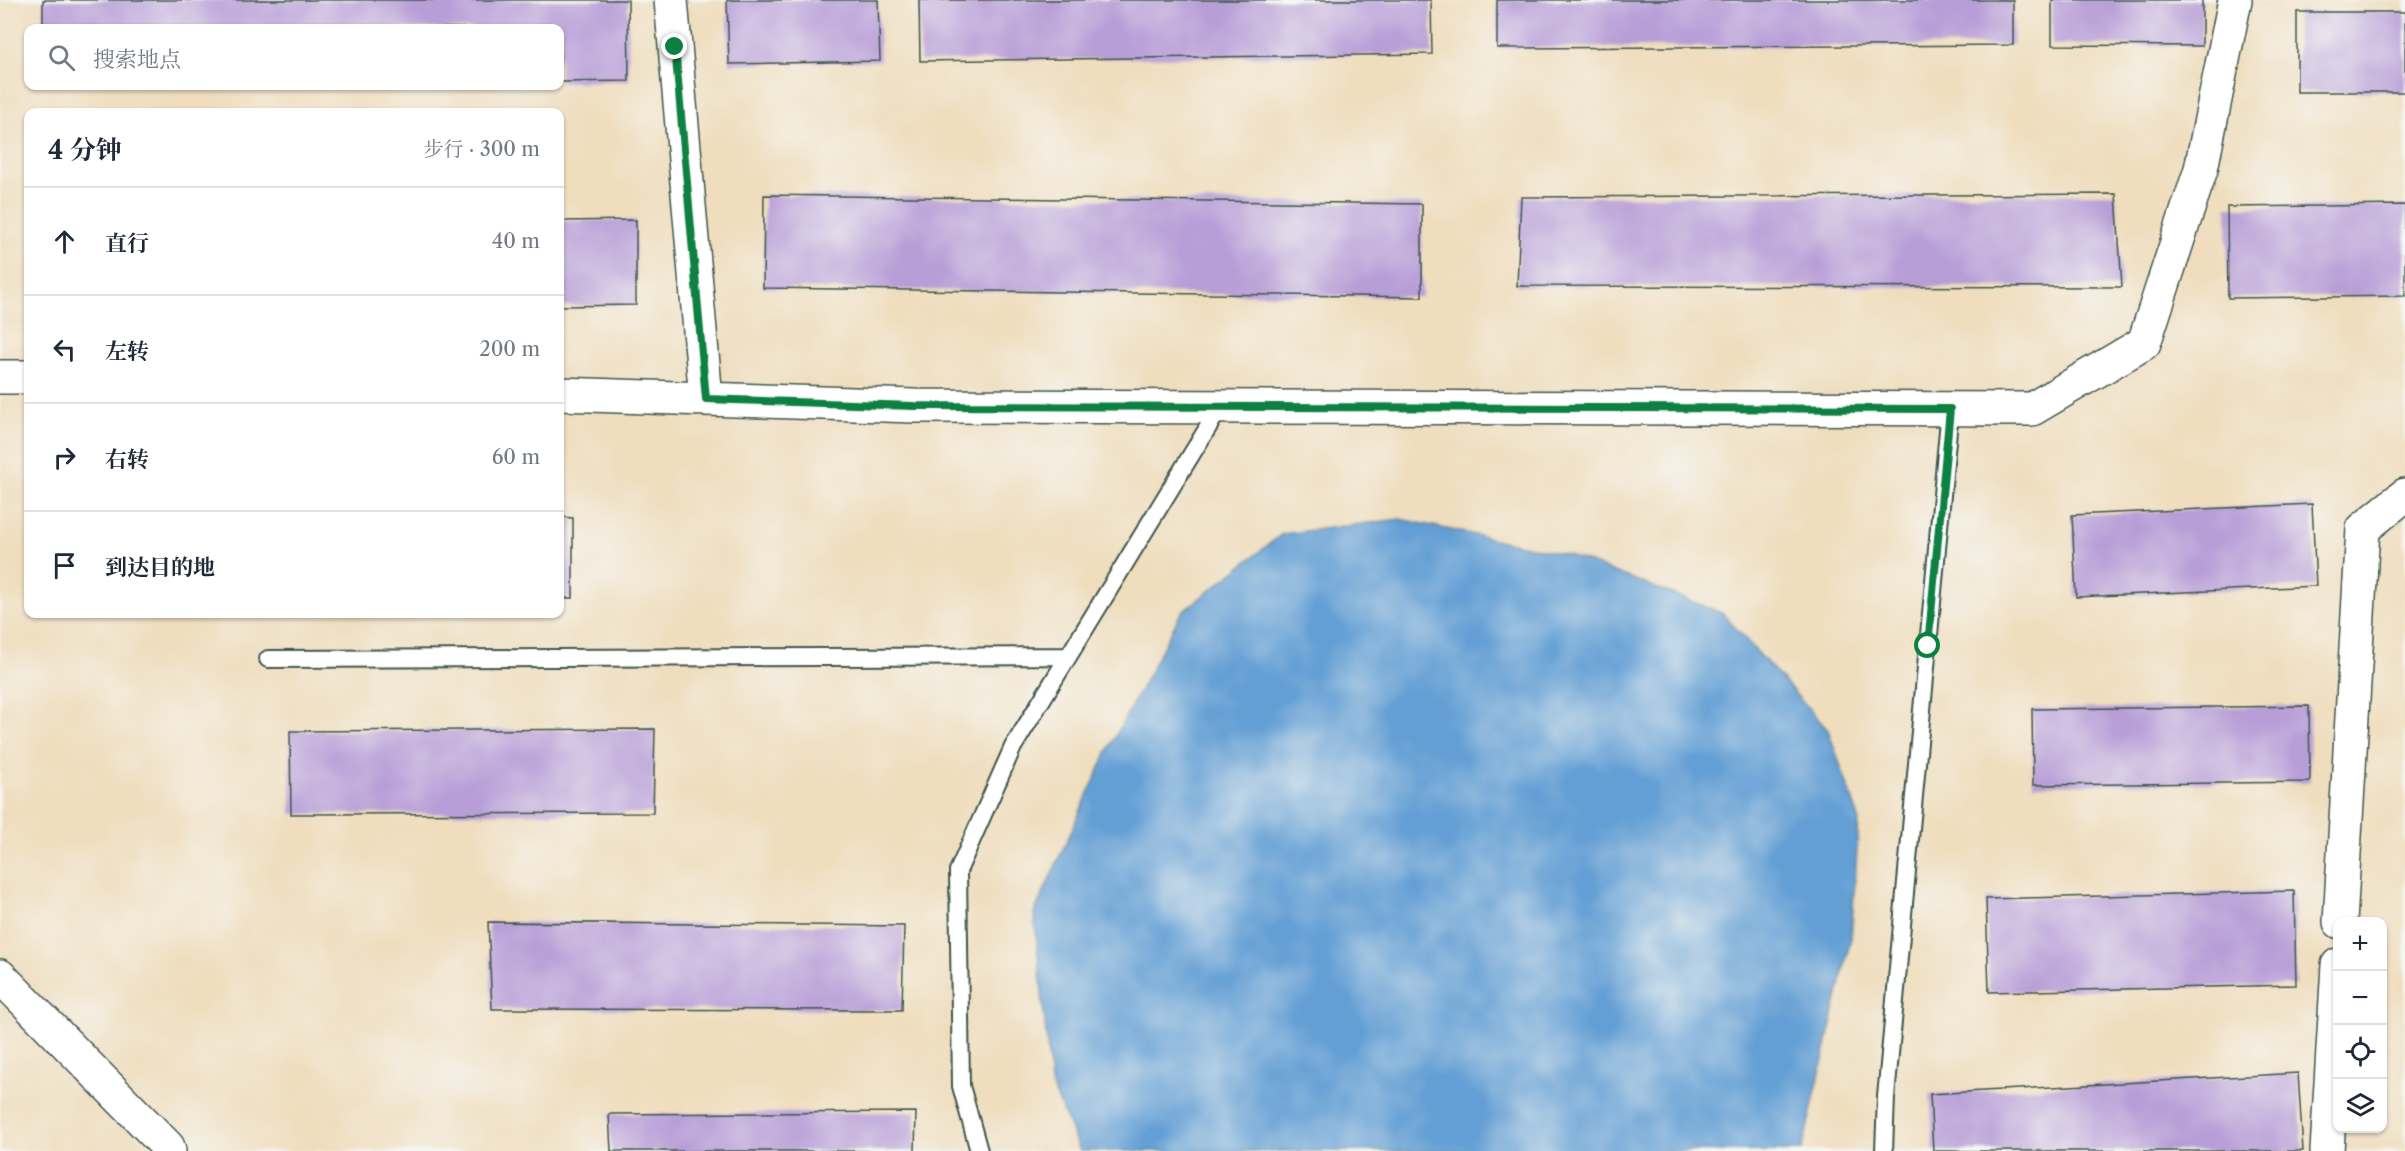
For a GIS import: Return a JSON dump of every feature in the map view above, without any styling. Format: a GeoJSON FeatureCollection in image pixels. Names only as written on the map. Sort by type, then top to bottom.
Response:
{"type":"FeatureCollection","features":[{"type":"Feature","properties":{"kind":"street"},"geometry":{"type":"LineString","coordinates":[[671,0],[706,399]]}},
{"type":"Feature","properties":{"kind":"street"},"geometry":{"type":"LineString","coordinates":[[564,394],[914,406],[2032,409],[2144,343],[2201,169],[2235,0]]}},
{"type":"Feature","properties":{"kind":"street"},"geometry":{"type":"LineString","coordinates":[[0,377],[24,377]]}},
{"type":"Feature","properties":{"kind":"street"},"geometry":{"type":"LineString","coordinates":[[2340,917],[2363,529],[2405,495]]}},
{"type":"Feature","properties":{"kind":"street"},"geometry":{"type":"LineString","coordinates":[[2327,1151],[2337,971]]}},
{"type":"Feature","properties":{"kind":"street"},"geometry":{"type":"LineString","coordinates":[[0,976],[169,1151]]}},
{"type":"Feature","properties":{"kind":"lane"},"geometry":{"type":"LineString","coordinates":[[979,1151],[961,1086],[958,871],[1013,747],[1221,406]]}},
{"type":"Feature","properties":{"kind":"lane"},"geometry":{"type":"LineString","coordinates":[[1884,1151],[1886,1097],[1950,409]]}},
{"type":"Feature","properties":{"kind":"lane"},"geometry":{"type":"LineString","coordinates":[[268,659],[1068,656]]}},
{"type":"Feature","properties":{"kind":"water"},"geometry":{"type":"Polygon","coordinates":[[[1400,519],[1569,555],[1722,613],[1828,730],[1859,818],[1851,938],[1802,1151],[1080,1151],[1051,1084],[1034,913],[1108,750],[1181,613],[1282,534],[1400,519]]]}},
{"type":"Feature","properties":{"kind":"building"},"geometry":{"type":"Polygon","coordinates":[[[43,0],[628,0],[629,81],[564,82],[564,24],[43,24],[43,0]]]}},
{"type":"Feature","properties":{"kind":"building"},"geometry":{"type":"Polygon","coordinates":[[[727,0],[878,0],[880,61],[729,64],[727,0]]]}},
{"type":"Feature","properties":{"kind":"building"},"geometry":{"type":"Polygon","coordinates":[[[919,0],[1431,0],[1432,54],[920,61],[919,0]]]}},
{"type":"Feature","properties":{"kind":"building"},"geometry":{"type":"Polygon","coordinates":[[[1497,0],[2013,0],[2013,45],[1497,48],[1497,0]]]}},
{"type":"Feature","properties":{"kind":"building"},"geometry":{"type":"Polygon","coordinates":[[[2052,0],[2202,0],[2202,46],[2052,45],[2052,0]]]}},
{"type":"Feature","properties":{"kind":"building"},"geometry":{"type":"Polygon","coordinates":[[[2297,12],[2405,12],[2405,92],[2297,92],[2297,12]]]}},
{"type":"Feature","properties":{"kind":"building"},"geometry":{"type":"Polygon","coordinates":[[[2116,194],[2122,287],[1517,286],[1521,197],[2116,194]]]}},
{"type":"Feature","properties":{"kind":"building"},"geometry":{"type":"Polygon","coordinates":[[[764,195],[1422,204],[1422,297],[763,288],[764,195]]]}},
{"type":"Feature","properties":{"kind":"building"},"geometry":{"type":"Polygon","coordinates":[[[2405,205],[2405,296],[2228,298],[2227,207],[2405,205]]]}},
{"type":"Feature","properties":{"kind":"building"},"geometry":{"type":"Polygon","coordinates":[[[636,220],[636,305],[564,306],[564,221],[636,220]]]}},
{"type":"Feature","properties":{"kind":"building"},"geometry":{"type":"Polygon","coordinates":[[[2312,504],[2316,586],[2076,597],[2072,515],[2312,504]]]}},
{"type":"Feature","properties":{"kind":"building"},"geometry":{"type":"Polygon","coordinates":[[[564,517],[573,518],[573,598],[564,598],[564,517]]]}},
{"type":"Feature","properties":{"kind":"building"},"geometry":{"type":"Polygon","coordinates":[[[2309,706],[2310,782],[2033,785],[2032,709],[2309,706]]]}},
{"type":"Feature","properties":{"kind":"building"},"geometry":{"type":"Polygon","coordinates":[[[655,729],[653,813],[291,814],[290,731],[655,729]]]}},
{"type":"Feature","properties":{"kind":"building"},"geometry":{"type":"Polygon","coordinates":[[[2294,891],[2296,985],[1989,992],[1986,899],[2294,891]]]}},
{"type":"Feature","properties":{"kind":"building"},"geometry":{"type":"Polygon","coordinates":[[[488,922],[904,926],[902,1010],[492,1009],[488,922]]]}},
{"type":"Feature","properties":{"kind":"building"},"geometry":{"type":"Polygon","coordinates":[[[2298,1073],[2303,1151],[1933,1151],[1930,1094],[2298,1073]]]}},
{"type":"Feature","properties":{"kind":"building"},"geometry":{"type":"Polygon","coordinates":[[[916,1112],[915,1151],[611,1151],[609,1114],[916,1112]]]}},
{"type":"Feature","properties":{"kind":"route"},"geometry":{"type":"LineString","coordinates":[[675,47],[706,399],[914,406],[1950,409],[1928,646]]}}]}
